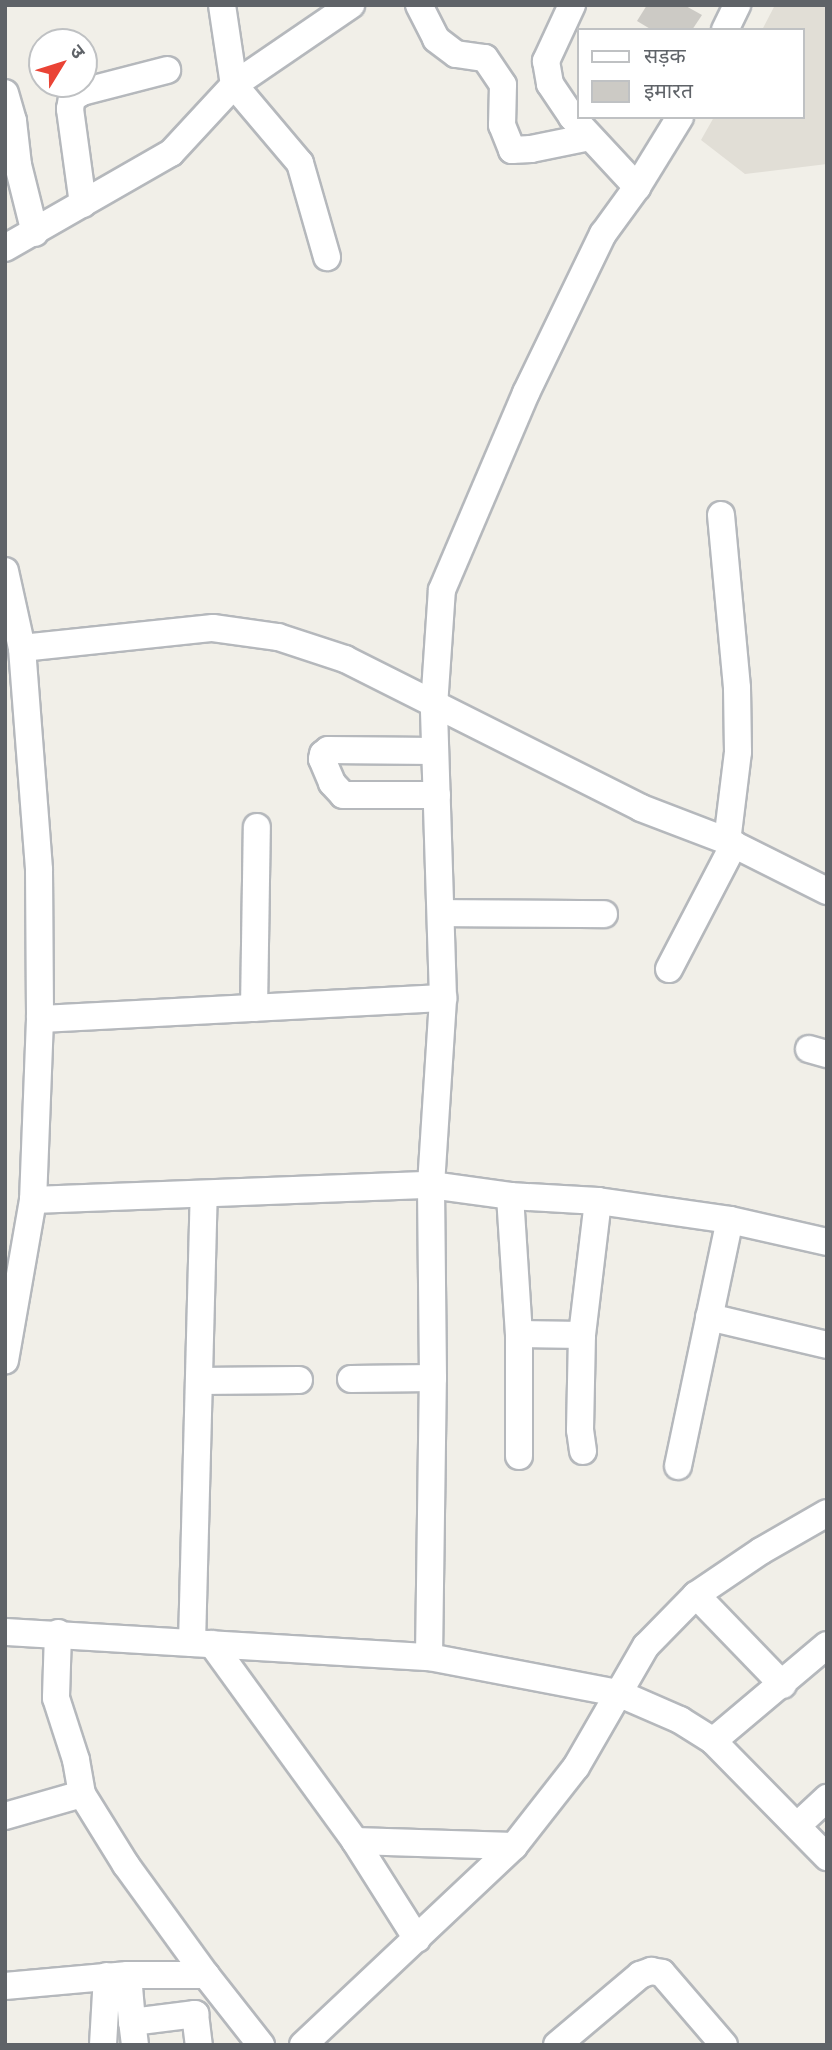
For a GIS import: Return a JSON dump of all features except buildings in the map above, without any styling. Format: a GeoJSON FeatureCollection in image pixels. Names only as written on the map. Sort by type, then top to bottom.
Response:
{"type":"FeatureCollection","features":[{"type":"Feature","properties":{"kind":"street"},"geometry":{"type":"LineString","coordinates":[[222,5],[234,85],[300,163],[327,257]]}},
{"type":"Feature","properties":{"kind":"street"},"geometry":{"type":"LineString","coordinates":[[5,248],[171,153],[234,85],[351,5]]}},
{"type":"Feature","properties":{"kind":"street"},"geometry":{"type":"LineString","coordinates":[[419,5],[436,38],[456,54],[485,58],[503,85],[502,125],[512,150],[531,149],[590,137]]}},
{"type":"Feature","properties":{"kind":"street"},"geometry":{"type":"LineString","coordinates":[[545,5],[558,30]]}},
{"type":"Feature","properties":{"kind":"street"},"geometry":{"type":"LineString","coordinates":[[572,5],[558,30],[546,61],[550,84],[572,117],[637,187]]}},
{"type":"Feature","properties":{"kind":"street"},"geometry":{"type":"LineString","coordinates":[[726,28],[737,5]]}},
{"type":"Feature","properties":{"kind":"street"},"geometry":{"type":"LineString","coordinates":[[83,204],[70,109],[72,98],[82,92],[167,70]]}},
{"type":"Feature","properties":{"kind":"street"},"geometry":{"type":"LineString","coordinates":[[5,93],[13,121],[18,166],[35,233]]}},
{"type":"Feature","properties":{"kind":"street"},"geometry":{"type":"LineString","coordinates":[[429,1657],[433,1378],[431,1185],[443,999],[434,706],[442,590],[526,393],[603,234],[637,187],[679,119]]}},
{"type":"Feature","properties":{"kind":"street"},"geometry":{"type":"LineString","coordinates":[[669,969],[730,842],[738,752],[737,688],[721,515]]}},
{"type":"Feature","properties":{"kind":"street"},"geometry":{"type":"LineString","coordinates":[[5,571],[22,648],[38,870],[40,1019],[33,1200],[5,1362]]}},
{"type":"Feature","properties":{"kind":"street"},"geometry":{"type":"LineString","coordinates":[[22,648],[213,628],[278,637],[345,659],[641,808],[730,842],[827,891]]}},
{"type":"Feature","properties":{"kind":"street"},"geometry":{"type":"LineString","coordinates":[[435,751],[328,750],[322,759],[332,783],[343,796],[437,795]]}},
{"type":"Feature","properties":{"kind":"street"},"geometry":{"type":"LineString","coordinates":[[254,1008],[257,827]]}},
{"type":"Feature","properties":{"kind":"street"},"geometry":{"type":"LineString","coordinates":[[442,913],[604,914]]}},
{"type":"Feature","properties":{"kind":"street"},"geometry":{"type":"LineString","coordinates":[[40,1019],[443,999]]}},
{"type":"Feature","properties":{"kind":"street"},"geometry":{"type":"LineString","coordinates":[[33,1200],[431,1185],[510,1196],[598,1201],[730,1220],[827,1242]]}},
{"type":"Feature","properties":{"kind":"street"},"geometry":{"type":"LineString","coordinates":[[204,1194],[200,1381],[202,1644],[355,1841],[417,1938]]}},
{"type":"Feature","properties":{"kind":"street"},"geometry":{"type":"LineString","coordinates":[[510,1196],[519,1334],[519,1457]]}},
{"type":"Feature","properties":{"kind":"street"},"geometry":{"type":"LineString","coordinates":[[583,1451],[580,1430],[582,1335],[598,1201]]}},
{"type":"Feature","properties":{"kind":"street"},"geometry":{"type":"LineString","coordinates":[[678,1465],[730,1220]]}},
{"type":"Feature","properties":{"kind":"street"},"geometry":{"type":"LineString","coordinates":[[709,1317],[827,1345]]}},
{"type":"Feature","properties":{"kind":"street"},"geometry":{"type":"LineString","coordinates":[[519,1334],[582,1335]]}},
{"type":"Feature","properties":{"kind":"street"},"geometry":{"type":"LineString","coordinates":[[351,1380],[433,1378]]}},
{"type":"Feature","properties":{"kind":"street"},"geometry":{"type":"LineString","coordinates":[[200,1381],[299,1380]]}},
{"type":"Feature","properties":{"kind":"street"},"geometry":{"type":"LineString","coordinates":[[303,2045],[514,1846],[576,1767],[646,1646],[696,1595],[823,1520]]}},
{"type":"Feature","properties":{"kind":"street"},"geometry":{"type":"LineString","coordinates":[[696,1595],[783,1685]]}},
{"type":"Feature","properties":{"kind":"street"},"geometry":{"type":"LineString","coordinates":[[5,1632],[58,1633],[429,1657],[618,1693],[680,1720],[713,1741],[827,1857]]}},
{"type":"Feature","properties":{"kind":"street"},"geometry":{"type":"LineString","coordinates":[[58,1633],[56,1698],[76,1760],[82,1794],[126,1864],[205,1975],[261,2045]]}},
{"type":"Feature","properties":{"kind":"street"},"geometry":{"type":"LineString","coordinates":[[713,1741],[783,1685],[827,1645]]}},
{"type":"Feature","properties":{"kind":"street"},"geometry":{"type":"LineString","coordinates":[[5,1816],[82,1794]]}},
{"type":"Feature","properties":{"kind":"street"},"geometry":{"type":"LineString","coordinates":[[798,1825],[827,1798]]}},
{"type":"Feature","properties":{"kind":"street"},"geometry":{"type":"LineString","coordinates":[[355,1841],[514,1846]]}},
{"type":"Feature","properties":{"kind":"street"},"geometry":{"type":"LineString","coordinates":[[557,2045],[640,1975],[651,1970],[662,1973],[724,2045]]}},
{"type":"Feature","properties":{"kind":"street"},"geometry":{"type":"LineString","coordinates":[[5,1986],[118,1976],[205,1975]]}},
{"type":"Feature","properties":{"kind":"street"},"geometry":{"type":"LineString","coordinates":[[118,1976],[133,2034],[195,2014],[199,2045]]}},
{"type":"Feature","properties":{"kind":"street"},"geometry":{"type":"LineString","coordinates":[[103,2045],[118,1976]]}},
{"type":"Feature","properties":{"kind":"shaded area"},"geometry":{"type":"Polygon","coordinates":[[[775,5],[827,5],[827,164],[745,174],[701,140],[713,119],[804,119],[804,28],[763,28],[775,5]]]}}]}
